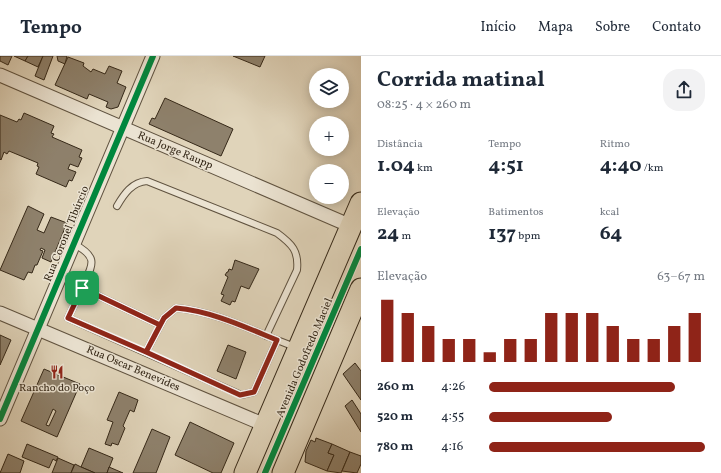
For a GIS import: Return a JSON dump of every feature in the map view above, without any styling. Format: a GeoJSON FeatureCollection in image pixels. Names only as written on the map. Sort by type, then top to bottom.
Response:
{"type":"FeatureCollection","features":[{"type":"Feature","properties":{"kind":"main road","name":"Avenida Godofredo Maciel"},"geometry":{"type":"LineString","coordinates":[[245,473],[361,203]]}},
{"type":"Feature","properties":{"kind":"main road"},"geometry":{"type":"LineString","coordinates":[[283,473],[361,289]]}},
{"type":"Feature","properties":{"kind":"street","name":"Rua Coronel Tibúrcio"},"geometry":{"type":"LineString","coordinates":[[0,420],[121,128],[153,56]]}},
{"type":"Feature","properties":{"kind":"street","name":"Rua Jorge Raupp"},"geometry":{"type":"LineString","coordinates":[[0,75],[351,226]]}},
{"type":"Feature","properties":{"kind":"street","name":"Rua Oscar Benevides"},"geometry":{"type":"LineString","coordinates":[[0,313],[265,425]]}},
{"type":"Feature","properties":{"kind":"lane"},"geometry":{"type":"LineString","coordinates":[[117,206],[133,185],[140,181],[147,181],[277,233],[291,243],[298,260],[297,270],[266,336]]}},
{"type":"Feature","properties":{"kind":"lane"},"geometry":{"type":"LineString","coordinates":[[74,244],[86,250],[92,257],[92,263],[68,318],[240,395],[247,395],[254,392],[277,340]]}},
{"type":"Feature","properties":{"kind":"lane"},"geometry":{"type":"LineString","coordinates":[[82,288],[160,325]]}},
{"type":"Feature","properties":{"kind":"lane"},"geometry":{"type":"LineString","coordinates":[[146,352],[164,318],[176,308],[190,309],[298,348]]}},
{"type":"Feature","properties":{"kind":"building"},"geometry":{"type":"Polygon","coordinates":[[[0,56],[12,56],[8,65],[0,61],[0,56]]]}},
{"type":"Feature","properties":{"kind":"building"},"geometry":{"type":"Polygon","coordinates":[[[14,56],[28,56],[25,61],[14,56]]]}},
{"type":"Feature","properties":{"kind":"building"},"geometry":{"type":"Polygon","coordinates":[[[28,56],[43,56],[38,67],[25,61],[28,56]]]}},
{"type":"Feature","properties":{"kind":"building"},"geometry":{"type":"Polygon","coordinates":[[[43,56],[53,56],[44,80],[35,76],[43,56]]]}},
{"type":"Feature","properties":{"kind":"building"},"geometry":{"type":"Polygon","coordinates":[[[57,56],[67,56],[65,64],[58,61],[57,56]]]}},
{"type":"Feature","properties":{"kind":"building"},"geometry":{"type":"Polygon","coordinates":[[[233,56],[265,56],[260,67],[233,56]]]}},
{"type":"Feature","properties":{"kind":"building"},"geometry":{"type":"Polygon","coordinates":[[[68,57],[84,63],[83,66],[91,72],[93,69],[105,74],[109,66],[122,71],[117,83],[126,87],[118,107],[111,109],[106,107],[108,102],[89,94],[87,99],[55,85],[68,57]]]}},
{"type":"Feature","properties":{"kind":"building"},"geometry":{"type":"Polygon","coordinates":[[[165,98],[233,129],[221,156],[149,124],[152,118],[155,119],[165,98]]]}},
{"type":"Feature","properties":{"kind":"building"},"geometry":{"type":"Polygon","coordinates":[[[24,113],[54,126],[51,133],[54,134],[52,137],[82,150],[79,157],[82,158],[78,167],[70,164],[68,169],[76,172],[72,181],[69,180],[66,187],[36,174],[39,167],[37,166],[38,163],[9,151],[7,154],[4,152],[1,160],[0,159],[0,115],[17,122],[19,119],[21,120],[24,113]]]}},
{"type":"Feature","properties":{"kind":"building"},"geometry":{"type":"Polygon","coordinates":[[[28,206],[44,214],[37,230],[44,233],[51,217],[67,223],[51,262],[42,258],[45,250],[41,248],[40,250],[43,251],[37,265],[35,265],[32,273],[28,272],[24,280],[0,270],[28,206]]]}},
{"type":"Feature","properties":{"kind":"building"},"geometry":{"type":"Polygon","coordinates":[[[235,260],[259,269],[249,289],[241,286],[235,302],[232,301],[230,305],[221,301],[224,295],[221,294],[228,277],[225,275],[229,269],[232,270],[235,260]]]}},
{"type":"Feature","properties":{"kind":"building"},"geometry":{"type":"Polygon","coordinates":[[[0,335],[11,340],[0,365],[0,335]]]}},
{"type":"Feature","properties":{"kind":"building"},"geometry":{"type":"Polygon","coordinates":[[[228,345],[246,352],[236,379],[217,371],[228,345]]]}},
{"type":"Feature","properties":{"kind":"building"},"geometry":{"type":"Polygon","coordinates":[[[355,363],[361,371],[361,400],[343,374],[355,363]]]}},
{"type":"Feature","properties":{"kind":"building"},"geometry":{"type":"Polygon","coordinates":[[[44,369],[80,384],[57,437],[21,421],[44,369]],[[53,409],[46,425],[49,426],[56,411],[53,409]]]}},
{"type":"Feature","properties":{"kind":"building"},"geometry":{"type":"Polygon","coordinates":[[[119,392],[138,400],[134,412],[130,410],[123,426],[125,428],[118,445],[112,443],[111,446],[105,444],[113,422],[107,420],[119,392]]]}},
{"type":"Feature","properties":{"kind":"building"},"geometry":{"type":"Polygon","coordinates":[[[352,400],[361,414],[361,432],[345,406],[352,400]]]}},
{"type":"Feature","properties":{"kind":"building"},"geometry":{"type":"Polygon","coordinates":[[[190,422],[234,443],[221,473],[213,473],[175,455],[190,422]]]}},
{"type":"Feature","properties":{"kind":"building"},"geometry":{"type":"Polygon","coordinates":[[[152,429],[170,437],[156,473],[133,473],[152,429]]]}},
{"type":"Feature","properties":{"kind":"building"},"geometry":{"type":"Polygon","coordinates":[[[316,438],[332,444],[328,453],[334,455],[327,471],[305,462],[306,451],[311,440],[315,442],[316,438]]]}},
{"type":"Feature","properties":{"kind":"building"},"geometry":{"type":"Polygon","coordinates":[[[27,444],[58,457],[56,461],[53,459],[49,468],[22,457],[27,444]]]}},
{"type":"Feature","properties":{"kind":"building"},"geometry":{"type":"Polygon","coordinates":[[[332,444],[350,452],[341,473],[327,471],[334,455],[328,453],[332,444]]]}},
{"type":"Feature","properties":{"kind":"building"},"geometry":{"type":"Polygon","coordinates":[[[89,448],[113,458],[107,473],[95,473],[81,467],[89,448]]]}},
{"type":"Feature","properties":{"kind":"building"},"geometry":{"type":"Polygon","coordinates":[[[350,452],[361,456],[361,464],[357,473],[342,471],[350,452]]]}},
{"type":"Feature","properties":{"kind":"building"},"geometry":{"type":"Polygon","coordinates":[[[8,454],[24,461],[20,473],[0,473],[8,454]]]}},
{"type":"Feature","properties":{"kind":"building"},"geometry":{"type":"Polygon","coordinates":[[[58,458],[74,465],[71,473],[52,473],[58,458]]]}},
{"type":"Feature","properties":{"kind":"building"},"geometry":{"type":"Polygon","coordinates":[[[75,464],[81,467],[95,473],[71,473],[75,464]]]}},
{"type":"Feature","properties":{"kind":"building"},"geometry":{"type":"Polygon","coordinates":[[[109,467],[123,473],[107,473],[109,467]]]}},
{"type":"Feature","properties":{"kind":"cycle path"},"geometry":{"type":"LineString","coordinates":[[0,419],[153,56]]}},
{"type":"Feature","properties":{"kind":"cycle path"},"geometry":{"type":"LineString","coordinates":[[265,473],[361,249]]}},
{"type":"Feature","properties":{"kind":"place","name":"Rancho do Poço"},"geometry":{"type":"Point","coordinates":[57,372]}},
{"type":"Feature","properties":{"kind":"route"},"geometry":{"type":"LineString","coordinates":[[82,288],[68,318],[146,352],[164,318],[176,308],[190,309],[216,317],[277,340],[254,392],[247,395],[240,395],[146,352],[160,325],[82,288]]}}]}
